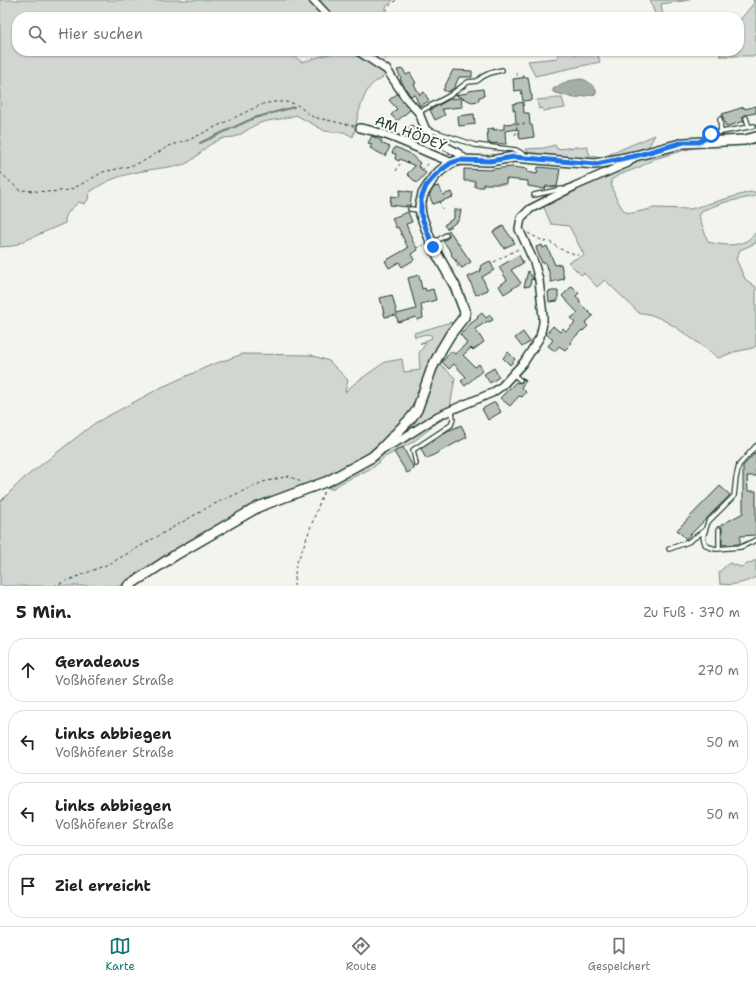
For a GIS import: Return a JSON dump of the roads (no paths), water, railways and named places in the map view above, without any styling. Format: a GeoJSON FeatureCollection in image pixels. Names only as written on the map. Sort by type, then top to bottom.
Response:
{"type":"FeatureCollection","features":[{"type":"Feature","properties":{"kind":"street"},"geometry":{"type":"LineString","coordinates":[[313,0],[324,12]]}},
{"type":"Feature","properties":{"kind":"street"},"geometry":{"type":"LineString","coordinates":[[366,56],[387,70],[419,113],[425,128],[433,139],[458,153],[466,160]]}},
{"type":"Feature","properties":{"kind":"street","name":"AM HÖDEY"},"geometry":{"type":"LineString","coordinates":[[360,128],[375,131],[406,142],[451,163]]}},
{"type":"Feature","properties":{"kind":"street"},"geometry":{"type":"LineString","coordinates":[[128,586],[177,554],[258,507],[328,481],[372,457],[411,418],[417,410],[432,368],[441,350],[464,317],[465,312],[456,286],[432,244],[421,211],[421,199],[426,186],[440,171],[451,163],[466,160],[490,161],[514,157],[596,164],[635,156],[684,142],[744,140],[756,137]]}},
{"type":"Feature","properties":{"kind":"street"},"geometry":{"type":"LineString","coordinates":[[382,448],[402,440],[438,416],[492,393],[502,386],[524,362],[536,344],[542,332],[544,323],[540,280],[534,262],[519,229],[519,222],[524,214],[530,209],[575,186],[628,163],[635,156]]}},
{"type":"Feature","properties":{"kind":"lane"},"geometry":{"type":"LineString","coordinates":[[419,113],[453,94],[468,82],[477,81],[487,74],[502,70]]}},
{"type":"Feature","properties":{"kind":"lane"},"geometry":{"type":"LineString","coordinates":[[746,118],[749,127]]}},
{"type":"Feature","properties":{"kind":"lane"},"geometry":{"type":"LineString","coordinates":[[720,119],[721,132]]}},
{"type":"Feature","properties":{"kind":"lane"},"geometry":{"type":"LineString","coordinates":[[699,142],[711,134],[754,126]]}},
{"type":"Feature","properties":{"kind":"lane"},"geometry":{"type":"LineString","coordinates":[[425,128],[475,145],[516,150],[526,155],[528,158]]}},
{"type":"Feature","properties":{"kind":"lane"},"geometry":{"type":"LineString","coordinates":[[534,195],[575,186]]}},
{"type":"Feature","properties":{"kind":"lane"},"geometry":{"type":"LineString","coordinates":[[410,209],[421,211]]}},
{"type":"Feature","properties":{"kind":"lane"},"geometry":{"type":"LineString","coordinates":[[432,244],[446,235]]}},
{"type":"Feature","properties":{"kind":"lane"},"geometry":{"type":"LineString","coordinates":[[513,374],[520,380]]}},
{"type":"Feature","properties":{"kind":"lane"},"geometry":{"type":"LineString","coordinates":[[416,464],[413,450],[451,425],[453,419],[452,410]]}},
{"type":"Feature","properties":{"kind":"lane"},"geometry":{"type":"LineString","coordinates":[[756,446],[739,465],[734,496],[708,522],[703,537],[705,544],[709,547],[719,549],[741,547],[756,540]]}},
{"type":"Feature","properties":{"kind":"lane"},"geometry":{"type":"LineString","coordinates":[[719,529],[719,549]]}},
{"type":"Feature","properties":{"kind":"lane"},"geometry":{"type":"LineString","coordinates":[[669,549],[688,542],[704,531]]}},
{"type":"Feature","properties":{"kind":"waterway"},"geometry":{"type":"LineString","coordinates":[[200,143],[254,118],[294,107]]}}]}
